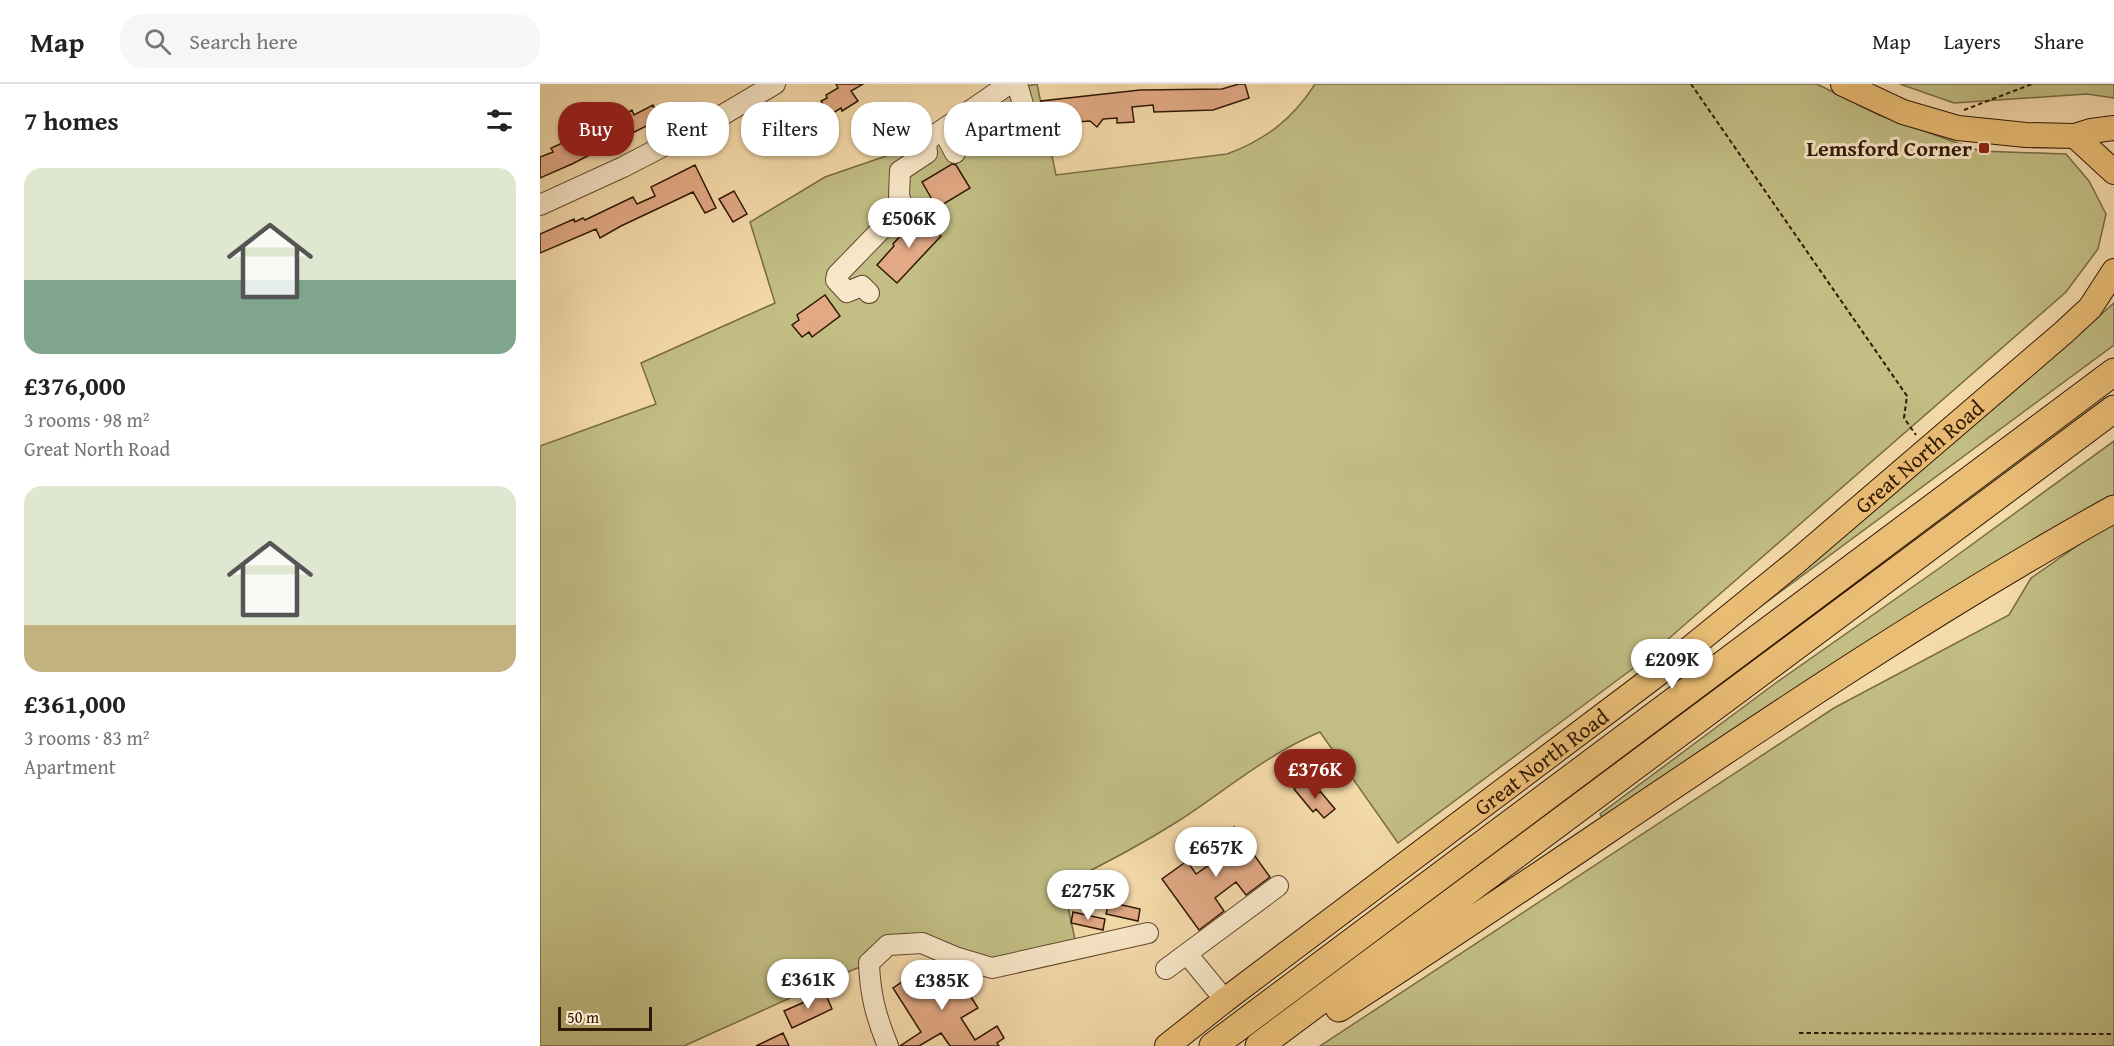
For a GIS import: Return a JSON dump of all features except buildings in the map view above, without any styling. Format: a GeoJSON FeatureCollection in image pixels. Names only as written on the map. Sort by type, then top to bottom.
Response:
{"type":"FeatureCollection","features":[{"type":"Feature","properties":{"kind":"highway"},"geometry":{"type":"LineString","coordinates":[[1213,1046],[2114,372]]}},
{"type":"Feature","properties":{"kind":"highway"},"geometry":{"type":"LineString","coordinates":[[1263,1043],[2114,409]]}},
{"type":"Feature","properties":{"kind":"highway"},"geometry":{"type":"LineString","coordinates":[[1263,1043],[1317,1022],[1803,698],[2036,552],[2114,508]]}},
{"type":"Feature","properties":{"kind":"main road"},"geometry":{"type":"LineString","coordinates":[[1842,84],[1903,112],[1958,128],[1989,132],[2075,136],[2114,128]]}},
{"type":"Feature","properties":{"kind":"main road"},"geometry":{"type":"LineString","coordinates":[[2075,136],[2114,172]]}},
{"type":"Feature","properties":{"kind":"main road","name":"Great North Road"},"geometry":{"type":"LineString","coordinates":[[1167,1046],[1663,670],[1796,562],[2063,333],[2090,308],[2114,271]]}},
{"type":"Feature","properties":{"kind":"street"},"geometry":{"type":"LineString","coordinates":[[869,293],[862,286],[847,292],[836,280],[837,275],[903,207],[898,196],[900,171],[927,153],[927,141],[1009,84]]}},
{"type":"Feature","properties":{"kind":"street"},"geometry":{"type":"LineString","coordinates":[[1017,84],[1022,102]]}},
{"type":"Feature","properties":{"kind":"street"},"geometry":{"type":"LineString","coordinates":[[540,205],[623,167],[763,87]]}},
{"type":"Feature","properties":{"kind":"street"},"geometry":{"type":"LineString","coordinates":[[1166,969],[1278,886]]}},
{"type":"Feature","properties":{"kind":"street"},"geometry":{"type":"LineString","coordinates":[[888,1046],[879,1026],[870,992],[869,963],[888,945],[922,943],[955,957],[992,968],[1148,933]]}},
{"type":"Feature","properties":{"kind":"street"},"geometry":{"type":"LineString","coordinates":[[1187,954],[1225,1000]]}},
{"type":"Feature","properties":{"kind":"path"},"geometry":{"type":"LineString","coordinates":[[1691,84],[1907,396],[1904,418]]}},
{"type":"Feature","properties":{"kind":"path"},"geometry":{"type":"LineString","coordinates":[[1932,122],[2032,84]]}},
{"type":"Feature","properties":{"kind":"path"},"geometry":{"type":"LineString","coordinates":[[1799,1033],[2114,1034]]}},
{"type":"Feature","properties":{"kind":"shaded area"},"geometry":{"type":"Polygon","coordinates":[[[1037,84],[1041,102],[974,102],[1001,85],[1004,91],[1037,84]]]}},
{"type":"Feature","properties":{"kind":"shaded area"},"geometry":{"type":"Polygon","coordinates":[[[1315,84],[1817,84],[1879,115],[1980,151],[2066,154],[2089,181],[2106,214],[2098,249],[2066,292],[1643,661],[1398,843],[1320,732],[1265,761],[1180,820],[1108,862],[1063,884],[1076,944],[992,968],[922,943],[850,971],[684,1046],[540,1046],[540,446],[656,404],[641,363],[775,303],[750,222],[825,177],[886,156],[932,156],[932,128],[944,121],[944,156],[1052,156],[1056,175],[1227,154],[1254,142],[1277,127],[1297,108],[1315,84]]]}},
{"type":"Feature","properties":{"kind":"shaded area"},"geometry":{"type":"Polygon","coordinates":[[[1900,84],[2114,84],[2114,98],[2087,94],[1954,103],[1900,84]]]}},
{"type":"Feature","properties":{"kind":"shaded area"},"geometry":{"type":"Polygon","coordinates":[[[2114,303],[2114,345],[1718,638],[2004,400],[2114,303]]]}},
{"type":"Feature","properties":{"kind":"shaded area"},"geometry":{"type":"Polygon","coordinates":[[[2114,441],[2114,497],[1605,822],[1600,814],[1777,682],[1941,567],[2114,441]]]}},
{"type":"Feature","properties":{"kind":"shaded area"},"geometry":{"type":"Polygon","coordinates":[[[2114,523],[2114,1046],[1320,1046],[1834,708],[2009,615],[2031,578],[2114,523]]]}},
{"type":"Feature","properties":{"kind":"place","name":"Lemsford Corner"},"geometry":{"type":"Point","coordinates":[1984,148]}}]}
